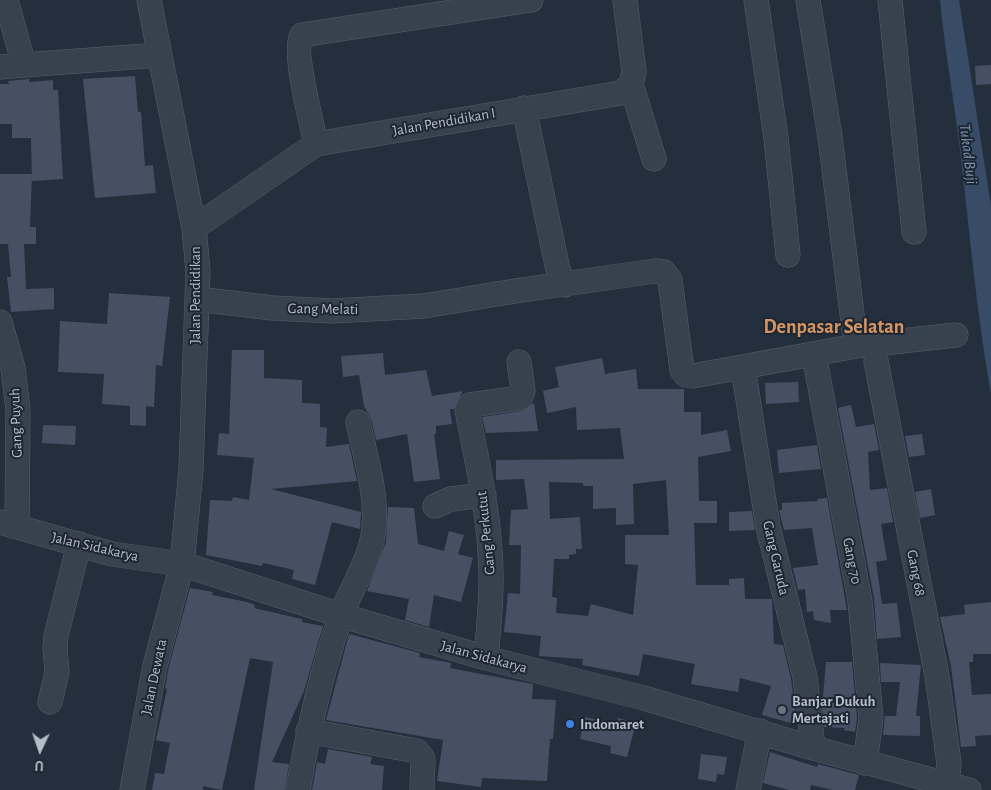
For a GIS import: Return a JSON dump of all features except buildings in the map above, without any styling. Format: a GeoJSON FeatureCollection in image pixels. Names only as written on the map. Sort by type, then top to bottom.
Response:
{"type":"FeatureCollection","features":[{"type":"Feature","properties":{"kind":"street"},"geometry":{"type":"LineString","coordinates":[[6,0],[24,65]]}},
{"type":"Feature","properties":{"kind":"street","name":"Jalan Pendidikan"},"geometry":{"type":"LineString","coordinates":[[149,0],[194,228],[198,271],[191,469],[182,564]]}},
{"type":"Feature","properties":{"kind":"street"},"geometry":{"type":"LineString","coordinates":[[316,144],[305,93],[298,45],[302,35],[531,0]]}},
{"type":"Feature","properties":{"kind":"street"},"geometry":{"type":"LineString","coordinates":[[625,0],[634,72],[631,84],[654,159]]}},
{"type":"Feature","properties":{"kind":"street"},"geometry":{"type":"LineString","coordinates":[[756,0],[776,138],[788,255]]}},
{"type":"Feature","properties":{"kind":"street"},"geometry":{"type":"LineString","coordinates":[[808,0],[831,147],[856,346]]}},
{"type":"Feature","properties":{"kind":"street"},"geometry":{"type":"LineString","coordinates":[[890,0],[914,232]]}},
{"type":"Feature","properties":{"kind":"street"},"geometry":{"type":"LineString","coordinates":[[0,67],[159,55]]}},
{"type":"Feature","properties":{"kind":"street","name":"Jalan Pendidikan I"},"geometry":{"type":"LineString","coordinates":[[194,228],[295,156],[316,144],[621,93],[631,84]]}},
{"type":"Feature","properties":{"kind":"street"},"geometry":{"type":"LineString","coordinates":[[524,108],[558,270],[565,285]]}},
{"type":"Feature","properties":{"kind":"street","name":"Gang Melati"},"geometry":{"type":"LineString","coordinates":[[197,299],[273,308],[332,311],[449,304],[515,290],[565,285],[655,271],[664,272],[670,280],[682,370],[686,375],[693,376],[743,367]]}},
{"type":"Feature","properties":{"kind":"street","name":"Gang Puyuh"},"geometry":{"type":"LineString","coordinates":[[0,322],[13,368],[18,410],[8,525]]}},
{"type":"Feature","properties":{"kind":"street"},"geometry":{"type":"LineString","coordinates":[[743,367],[856,346],[956,335]]}},
{"type":"Feature","properties":{"kind":"street","name":"Gang 70"},"geometry":{"type":"LineString","coordinates":[[815,360],[860,601],[872,718],[865,763]]}},
{"type":"Feature","properties":{"kind":"street","name":"Gang 68"},"geometry":{"type":"LineString","coordinates":[[876,361],[937,676],[949,764],[958,788]]}},
{"type":"Feature","properties":{"kind":"street","name":"Gang Perkutut"},"geometry":{"type":"LineString","coordinates":[[486,658],[492,583],[484,496],[467,410],[470,405],[520,398],[523,392],[519,362]]}},
{"type":"Feature","properties":{"kind":"street","name":"Gang Garuda"},"geometry":{"type":"LineString","coordinates":[[743,367],[768,527],[805,677],[813,748]]}},
{"type":"Feature","properties":{"kind":"street"},"geometry":{"type":"LineString","coordinates":[[298,790],[308,731],[341,616],[369,549],[374,529],[373,499],[358,422]]}},
{"type":"Feature","properties":{"kind":"street"},"geometry":{"type":"LineString","coordinates":[[435,506],[451,499],[484,496]]}},
{"type":"Feature","properties":{"kind":"street","name":"Jalan Sidakarya"},"geometry":{"type":"LineString","coordinates":[[8,525],[112,554],[182,564],[341,616],[486,658],[644,698],[760,731],[865,763],[914,784],[958,788]]}},
{"type":"Feature","properties":{"kind":"street"},"geometry":{"type":"LineString","coordinates":[[50,702],[57,672],[56,636],[79,544]]}},
{"type":"Feature","properties":{"kind":"street","name":"Jalan Dewata"},"geometry":{"type":"LineString","coordinates":[[132,790],[155,666],[182,564]]}},
{"type":"Feature","properties":{"kind":"street"},"geometry":{"type":"LineString","coordinates":[[308,731],[417,751],[423,758],[422,790]]}},
{"type":"Feature","properties":{"kind":"street"},"geometry":{"type":"LineString","coordinates":[[748,790],[760,731]]}},
{"type":"Feature","properties":{"kind":"water","name":"Tukad Buji"},"geometry":{"type":"Polygon","coordinates":[[[940,0],[959,0],[991,206],[991,394],[978,305],[959,138],[940,0]]]}},
{"type":"Feature","properties":{"kind":"place","name":"Banjar Dukuh Mertajati"},"geometry":{"type":"Point","coordinates":[782,710]}},
{"type":"Feature","properties":{"kind":"place","name":"Indomaret"},"geometry":{"type":"Point","coordinates":[570,724]}},
{"type":"Feature","properties":{"kind":"district","name":"Denpasar Selatan"},"geometry":{"type":"Point","coordinates":[834,327]}}]}
